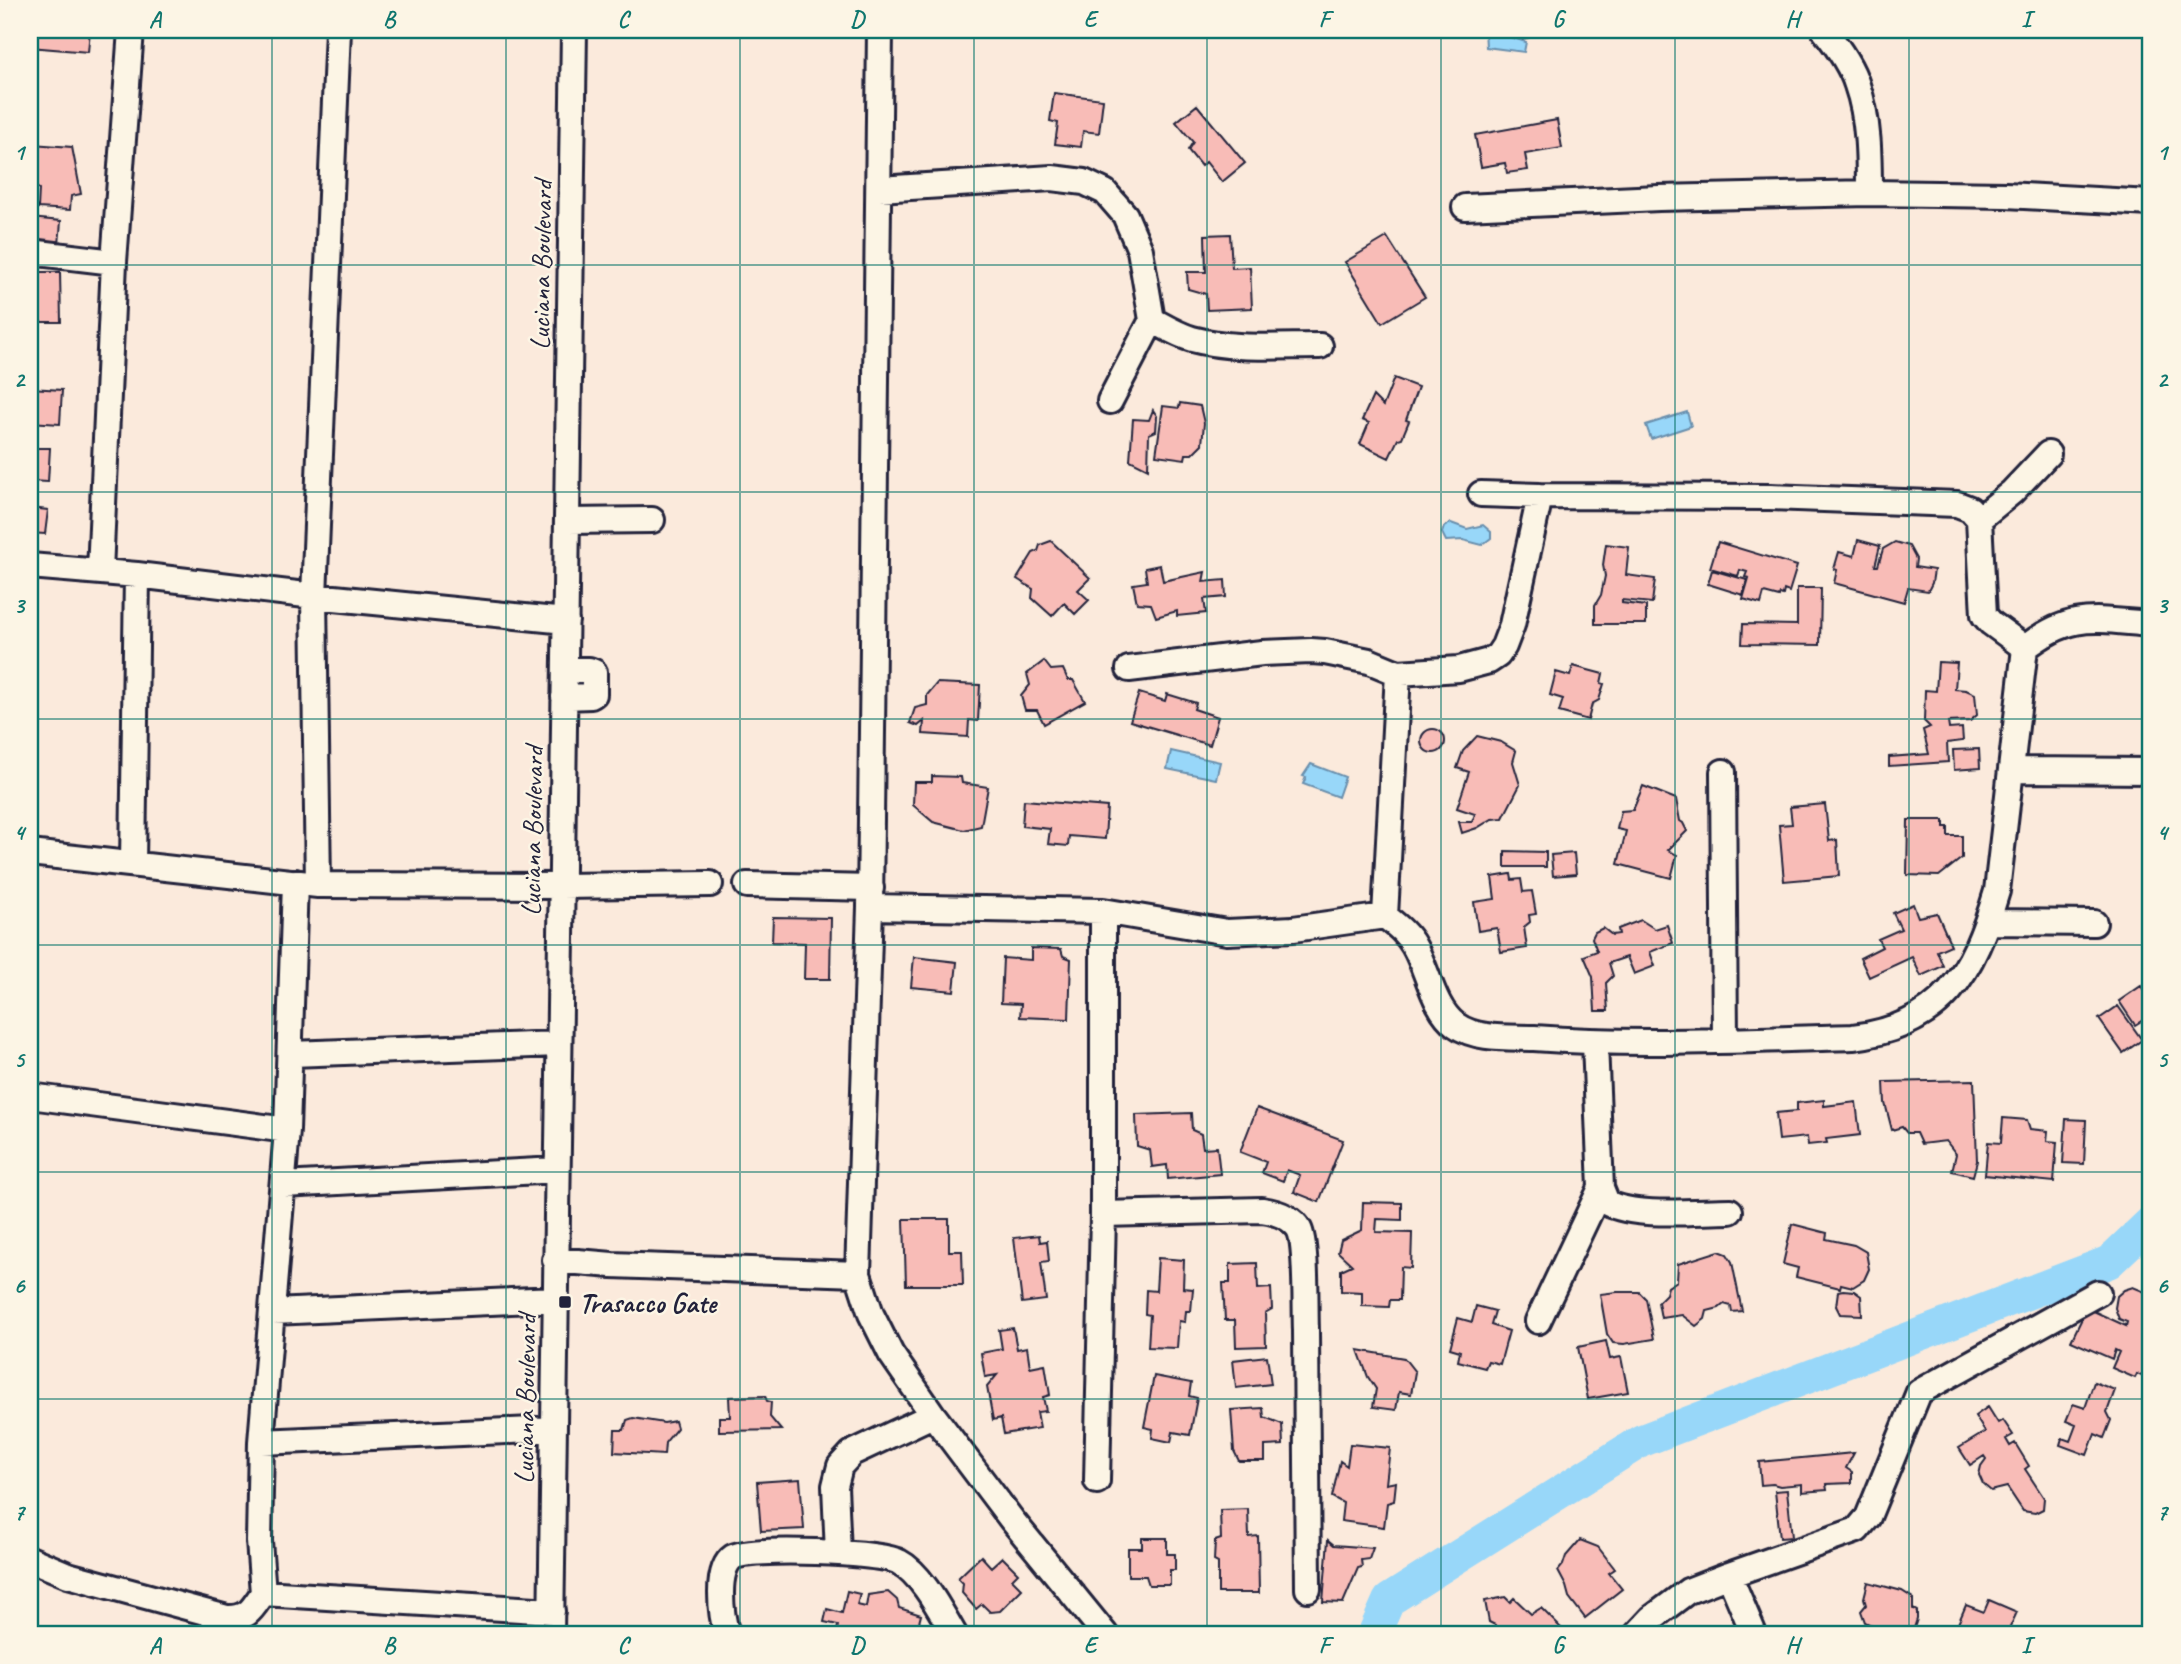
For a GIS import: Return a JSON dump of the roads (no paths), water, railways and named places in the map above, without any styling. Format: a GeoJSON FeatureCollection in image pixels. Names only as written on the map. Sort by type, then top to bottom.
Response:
{"type":"FeatureCollection","features":[{"type":"Feature","properties":{"kind":"street"},"geometry":{"type":"LineString","coordinates":[[100,571],[114,262],[131,30]]}},
{"type":"Feature","properties":{"kind":"street"},"geometry":{"type":"LineString","coordinates":[[30,1559],[68,1575],[227,1618],[239,1619],[250,1612],[262,1592],[259,1541],[261,1442],[307,883],[314,596],[338,30]]}},
{"type":"Feature","properties":{"kind":"street","name":"Luciana Boulevard"},"geometry":{"type":"LineString","coordinates":[[552,1623],[558,1044],[575,30]]}},
{"type":"Feature","properties":{"kind":"street"},"geometry":{"type":"LineString","coordinates":[[880,30],[870,898],[858,1274],[871,1314],[891,1354],[1012,1520],[1105,1634]]}},
{"type":"Feature","properties":{"kind":"street"},"geometry":{"type":"LineString","coordinates":[[1824,30],[1846,62],[1857,85],[1869,156],[1869,192]]}},
{"type":"Feature","properties":{"kind":"street"},"geometry":{"type":"LineString","coordinates":[[879,189],[1052,178],[1084,182],[1105,192],[1125,215],[1140,250],[1152,320],[1110,401]]}},
{"type":"Feature","properties":{"kind":"street"},"geometry":{"type":"LineString","coordinates":[[1465,208],[1658,198],[1869,192],[2151,203]]}},
{"type":"Feature","properties":{"kind":"street"},"geometry":{"type":"LineString","coordinates":[[30,253],[114,262]]}},
{"type":"Feature","properties":{"kind":"street"},"geometry":{"type":"LineString","coordinates":[[1152,320],[1183,336],[1208,342],[1248,346],[1320,346]]}},
{"type":"Feature","properties":{"kind":"street"},"geometry":{"type":"LineString","coordinates":[[1979,519],[2012,492],[2048,454]]}},
{"type":"Feature","properties":{"kind":"street"},"geometry":{"type":"LineString","coordinates":[[1481,494],[1770,497],[1957,504],[1970,509],[1979,519],[1984,615],[2025,648]]}},
{"type":"Feature","properties":{"kind":"street"},"geometry":{"type":"LineString","coordinates":[[1129,669],[1262,653],[1311,651],[1356,658],[1398,673],[1459,669],[1489,661],[1498,654],[1513,625],[1540,496]]}},
{"type":"Feature","properties":{"kind":"street"},"geometry":{"type":"LineString","coordinates":[[568,521],[652,520]]}},
{"type":"Feature","properties":{"kind":"street"},"geometry":{"type":"LineString","coordinates":[[30,566],[100,571],[566,621]]}},
{"type":"Feature","properties":{"kind":"street"},"geometry":{"type":"LineString","coordinates":[[133,864],[138,575]]}},
{"type":"Feature","properties":{"kind":"street"},"geometry":{"type":"LineString","coordinates":[[747,885],[870,898],[1103,911],[1227,932],[1293,929],[1385,916],[1399,926],[1415,947],[1437,1000],[1448,1018],[1457,1027],[1494,1036],[1595,1042],[1725,1041],[1853,1037],[1890,1031],[1927,1013],[1949,992],[1974,956],[1988,922],[1997,891],[2025,648],[2051,629],[2084,620],[2151,624]]}},
{"type":"Feature","properties":{"kind":"street"},"geometry":{"type":"LineString","coordinates":[[1385,916],[1398,673]]}},
{"type":"Feature","properties":{"kind":"street"},"geometry":{"type":"LineString","coordinates":[[2011,770],[2151,771]]}},
{"type":"Feature","properties":{"kind":"street"},"geometry":{"type":"LineString","coordinates":[[1723,772],[1725,1041]]}},
{"type":"Feature","properties":{"kind":"street"},"geometry":{"type":"LineString","coordinates":[[30,853],[307,883],[561,886],[710,884]]}},
{"type":"Feature","properties":{"kind":"street"},"geometry":{"type":"LineString","coordinates":[[1097,1481],[1103,1213],[1103,911]]}},
{"type":"Feature","properties":{"kind":"street"},"geometry":{"type":"LineString","coordinates":[[1988,922],[2094,923]]}},
{"type":"Feature","properties":{"kind":"street"},"geometry":{"type":"LineString","coordinates":[[1595,1042],[1601,1188],[1607,1203],[1619,1209],[1637,1211],[1730,1211]]}},
{"type":"Feature","properties":{"kind":"street"},"geometry":{"type":"LineString","coordinates":[[291,1054],[558,1044]]}},
{"type":"Feature","properties":{"kind":"street"},"geometry":{"type":"LineString","coordinates":[[30,1096],[287,1130]]}},
{"type":"Feature","properties":{"kind":"street"},"geometry":{"type":"LineString","coordinates":[[283,1185],[557,1170]]}},
{"type":"Feature","properties":{"kind":"street"},"geometry":{"type":"LineString","coordinates":[[1538,1321],[1601,1188]]}},
{"type":"Feature","properties":{"kind":"street"},"geometry":{"type":"LineString","coordinates":[[1103,1213],[1262,1210],[1276,1212],[1298,1227],[1304,1261],[1308,1589]]}},
{"type":"Feature","properties":{"kind":"street"},"geometry":{"type":"LineString","coordinates":[[555,1261],[858,1274]]}},
{"type":"Feature","properties":{"kind":"street"},"geometry":{"type":"LineString","coordinates":[[1637,1634],[1652,1618],[1688,1591],[1857,1530],[1868,1517],[1919,1392],[2098,1293]]}},
{"type":"Feature","properties":{"kind":"street"},"geometry":{"type":"LineString","coordinates":[[273,1312],[555,1299]]}},
{"type":"Feature","properties":{"kind":"street"},"geometry":{"type":"LineString","coordinates":[[838,1553],[835,1486],[840,1466],[852,1453],[933,1415]]}},
{"type":"Feature","properties":{"kind":"street"},"geometry":{"type":"LineString","coordinates":[[261,1442],[554,1429]]}},
{"type":"Feature","properties":{"kind":"street"},"geometry":{"type":"LineString","coordinates":[[727,1634],[723,1623],[721,1594],[724,1567],[734,1557],[754,1552],[838,1553],[897,1560],[917,1578],[954,1634]]}},
{"type":"Feature","properties":{"kind":"street"},"geometry":{"type":"LineString","coordinates":[[1729,1575],[1754,1634]]}},
{"type":"Feature","properties":{"kind":"street"},"geometry":{"type":"LineString","coordinates":[[262,1592],[552,1623]]}},
{"type":"Feature","properties":{"kind":"water"},"geometry":{"type":"Polygon","coordinates":[[[1485,30],[1500,30],[1503,35],[1526,42],[1524,52],[1486,47],[1485,30]]]}},
{"type":"Feature","properties":{"kind":"water"},"geometry":{"type":"Polygon","coordinates":[[[1687,412],[1691,426],[1651,439],[1646,425],[1687,412]]]}},
{"type":"Feature","properties":{"kind":"water"},"geometry":{"type":"Polygon","coordinates":[[[1451,523],[1467,529],[1483,525],[1491,532],[1491,538],[1482,545],[1463,540],[1446,541],[1442,533],[1444,527],[1451,523]]]}},
{"type":"Feature","properties":{"kind":"water"},"geometry":{"type":"Polygon","coordinates":[[[1171,751],[1220,762],[1216,779],[1167,769],[1171,751]]]}},
{"type":"Feature","properties":{"kind":"water"},"geometry":{"type":"Polygon","coordinates":[[[1311,764],[1345,777],[1338,797],[1303,784],[1306,777],[1303,776],[1311,764]]]}},
{"type":"Feature","properties":{"kind":"waterway"},"geometry":{"type":"LineString","coordinates":[[1374,1634],[1389,1600],[1641,1441],[2109,1262],[2151,1222]]}},
{"type":"Feature","properties":{"kind":"place","name":"Trasacco Gate"},"geometry":{"type":"Point","coordinates":[565,1302]}}]}
